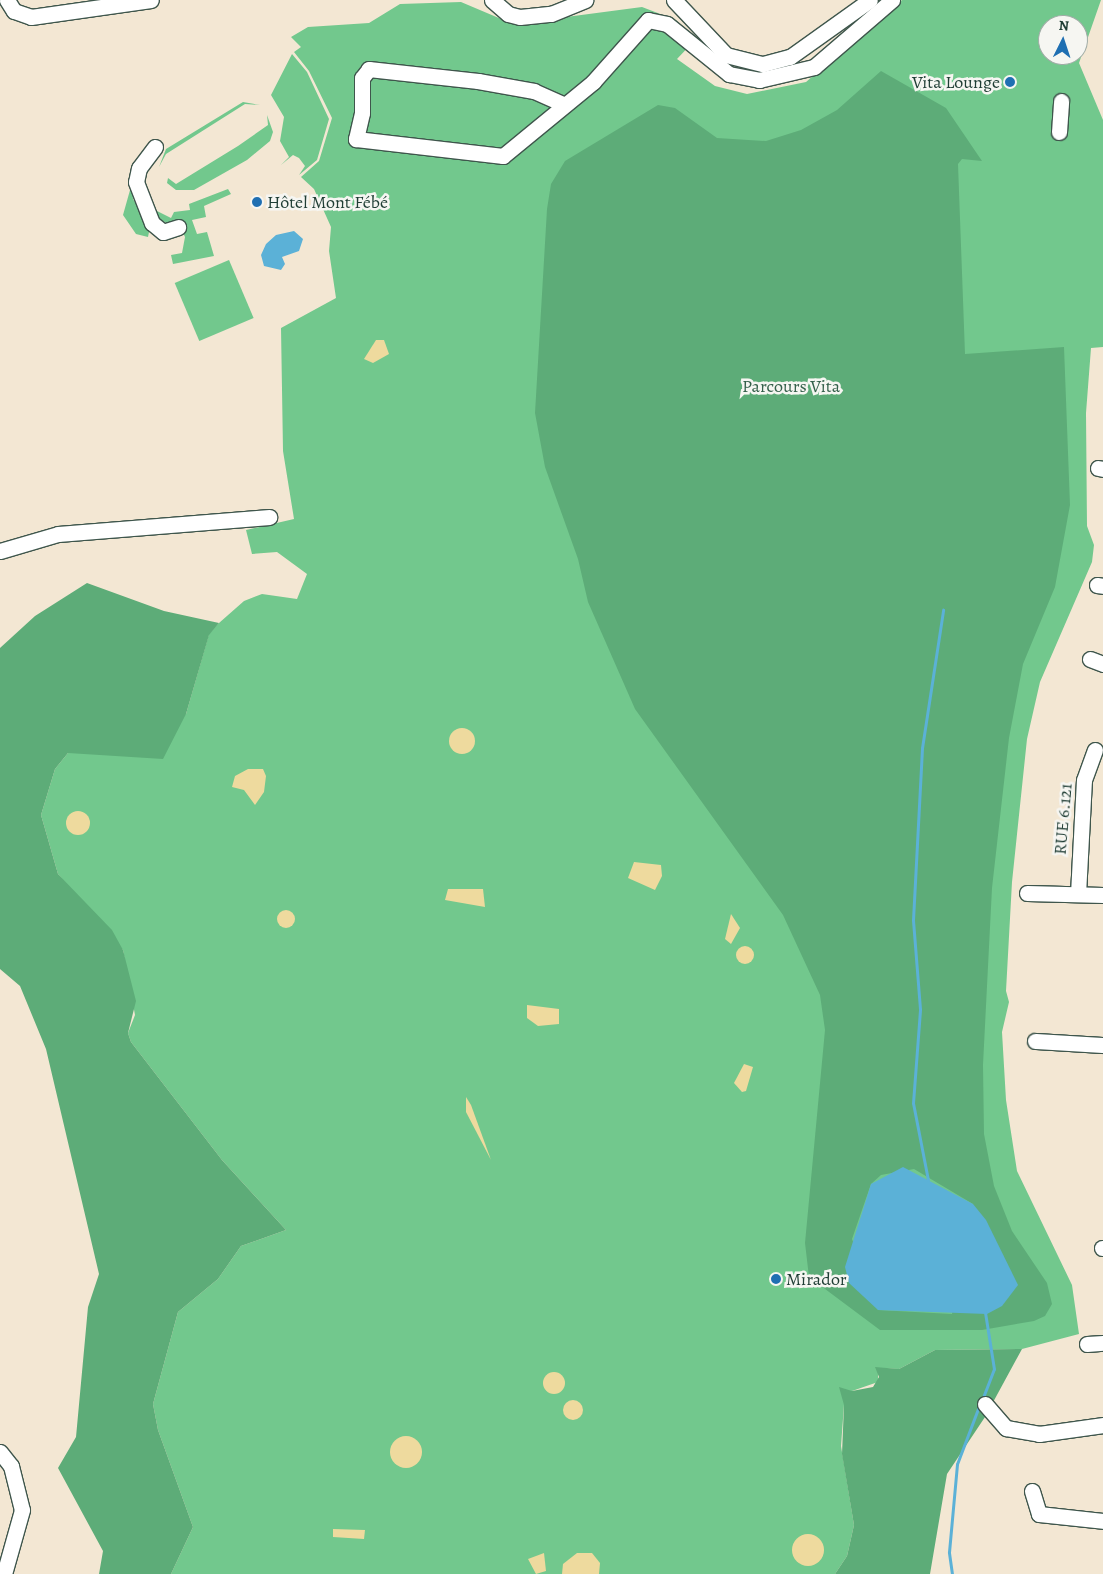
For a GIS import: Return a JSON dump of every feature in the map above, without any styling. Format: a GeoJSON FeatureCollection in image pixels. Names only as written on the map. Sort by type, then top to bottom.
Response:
{"type":"FeatureCollection","features":[{"type":"Feature","properties":{"kind":"street"},"geometry":{"type":"LineString","coordinates":[[7,0],[14,11],[31,18],[84,5],[151,0]]}},
{"type":"Feature","properties":{"kind":"street"},"geometry":{"type":"LineString","coordinates":[[492,0],[508,14],[520,16],[551,14],[586,0]]}},
{"type":"Feature","properties":{"kind":"street"},"geometry":{"type":"LineString","coordinates":[[674,0],[726,55],[763,64],[790,58],[870,0]]}},
{"type":"Feature","properties":{"kind":"street"},"geometry":{"type":"LineString","coordinates":[[564,104],[534,91],[478,81],[368,69],[362,78],[362,113],[356,139],[503,156],[593,82],[648,20],[667,24],[729,74],[759,80],[814,67],[892,0]]}},
{"type":"Feature","properties":{"kind":"street"},"geometry":{"type":"LineString","coordinates":[[1059,132],[1061,101]]}},
{"type":"Feature","properties":{"kind":"street"},"geometry":{"type":"LineString","coordinates":[[155,147],[139,168],[136,182],[152,223],[164,232],[178,228]]}},
{"type":"Feature","properties":{"kind":"street"},"geometry":{"type":"LineString","coordinates":[[0,552],[58,534],[269,517]]}},
{"type":"Feature","properties":{"kind":"street","name":"RUE 6.121"},"geometry":{"type":"LineString","coordinates":[[1078,894],[1084,780],[1095,750]]}},
{"type":"Feature","properties":{"kind":"street"},"geometry":{"type":"LineString","coordinates":[[1027,893],[1103,895]]}},
{"type":"Feature","properties":{"kind":"street"},"geometry":{"type":"LineString","coordinates":[[1036,1041],[1103,1045]]}},
{"type":"Feature","properties":{"kind":"street"},"geometry":{"type":"LineString","coordinates":[[1087,1344],[1103,1342]]}},
{"type":"Feature","properties":{"kind":"street"},"geometry":{"type":"LineString","coordinates":[[985,1404],[1006,1428],[1040,1434],[1103,1425]]}},
{"type":"Feature","properties":{"kind":"street"},"geometry":{"type":"LineString","coordinates":[[0,1452],[11,1466],[22,1510],[4,1574]]}},
{"type":"Feature","properties":{"kind":"street"},"geometry":{"type":"LineString","coordinates":[[1032,1491],[1039,1514],[1103,1521]]}},
{"type":"Feature","properties":{"kind":"green space"},"geometry":{"type":"Polygon","coordinates":[[[902,0],[1101,0],[1088,37],[1088,15],[1038,15],[1038,65],[1080,65],[1103,120],[1103,347],[1091,348],[1086,413],[1087,526],[1094,545],[1092,562],[1040,682],[1027,739],[1012,882],[1006,991],[1009,1002],[1002,1032],[1006,1100],[1017,1171],[1072,1285],[1079,1334],[1022,1349],[935,1350],[899,1369],[878,1368],[878,1382],[852,1391],[844,1405],[841,1446],[854,1525],[847,1556],[835,1574],[171,1574],[193,1527],[158,1430],[153,1404],[178,1312],[218,1279],[241,1246],[286,1230],[222,1160],[131,1042],[128,1033],[135,1015],[123,950],[58,874],[41,815],[55,769],[68,753],[186,714],[209,634],[244,601],[262,594],[297,599],[307,574],[277,552],[252,554],[246,530],[294,519],[283,451],[281,328],[336,298],[329,251],[331,227],[314,189],[301,177],[319,161],[332,118],[309,71],[294,52],[301,47],[291,37],[308,27],[369,23],[400,4],[461,2],[513,24],[642,7],[676,20],[695,40],[677,59],[715,86],[747,94],[806,82],[902,0]]]}},
{"type":"Feature","properties":{"kind":"green space"},"geometry":{"type":"Polygon","coordinates":[[[292,54],[307,72],[329,119],[317,160],[299,175],[305,166],[299,158],[293,155],[281,165],[289,157],[280,141],[284,117],[271,95],[292,54]]]}},
{"type":"Feature","properties":{"kind":"green space","name":"Parcours Vita"},"geometry":{"type":"Polygon","coordinates":[[[881,71],[946,108],[982,161],[962,159],[958,164],[965,354],[1064,347],[1070,505],[1055,587],[1023,664],[1009,738],[992,888],[983,1065],[984,1134],[994,1186],[1012,1231],[1047,1283],[1052,1304],[1045,1316],[1034,1321],[982,1330],[880,1330],[809,1277],[805,1243],[825,1030],[820,995],[783,915],[635,709],[588,602],[578,559],[545,467],[535,413],[547,209],[551,184],[565,161],[658,105],[675,108],[717,138],[766,141],[801,130],[837,110],[881,71]],[[914,1169],[881,1175],[871,1184],[852,1239],[878,1310],[952,1314],[973,1204],[914,1169]]]}},
{"type":"Feature","properties":{"kind":"green space"},"geometry":{"type":"Polygon","coordinates":[[[243,102],[260,105],[245,104],[166,154],[159,167],[166,149],[243,102]]]}},
{"type":"Feature","properties":{"kind":"green space"},"geometry":{"type":"Polygon","coordinates":[[[267,115],[273,132],[270,141],[247,160],[194,190],[176,190],[167,183],[168,178],[176,184],[238,146],[268,125],[267,115]]]}},
{"type":"Feature","properties":{"kind":"green space"},"geometry":{"type":"Polygon","coordinates":[[[132,183],[133,199],[150,227],[148,237],[136,234],[123,215],[132,183]]]}},
{"type":"Feature","properties":{"kind":"green space"},"geometry":{"type":"Polygon","coordinates":[[[228,189],[231,194],[204,206],[206,217],[192,220],[197,234],[207,232],[214,256],[173,264],[171,255],[182,253],[185,237],[178,222],[167,223],[152,216],[155,210],[171,218],[174,212],[190,210],[189,204],[228,189]]]}},
{"type":"Feature","properties":{"kind":"green space"},"geometry":{"type":"Polygon","coordinates":[[[229,260],[254,318],[199,341],[175,283],[229,260]]]}},
{"type":"Feature","properties":{"kind":"green space"},"geometry":{"type":"Polygon","coordinates":[[[87,583],[164,611],[219,623],[209,635],[186,714],[163,759],[68,753],[55,769],[41,815],[58,874],[112,930],[123,950],[136,1001],[128,1033],[131,1042],[222,1160],[286,1230],[241,1246],[218,1279],[178,1312],[153,1404],[158,1430],[193,1527],[171,1574],[99,1574],[103,1551],[58,1468],[76,1437],[88,1307],[99,1274],[46,1049],[20,986],[0,969],[0,648],[35,616],[87,583]]]}},
{"type":"Feature","properties":{"kind":"green space"},"geometry":{"type":"Polygon","coordinates":[[[1022,1349],[985,1417],[947,1474],[930,1574],[835,1574],[847,1556],[854,1525],[842,1454],[844,1405],[839,1387],[852,1391],[873,1387],[879,1377],[875,1367],[899,1369],[935,1350],[1022,1349]]]}},
{"type":"Feature","properties":{"kind":"sand"},"geometry":{"type":"Polygon","coordinates":[[[376,340],[384,340],[389,354],[373,363],[364,359],[376,340]]]}},
{"type":"Feature","properties":{"kind":"sand"},"geometry":{"type":"Polygon","coordinates":[[[462,728],[471,732],[475,741],[471,750],[462,754],[453,750],[449,741],[453,732],[462,728]]]}},
{"type":"Feature","properties":{"kind":"sand"},"geometry":{"type":"Polygon","coordinates":[[[248,769],[263,769],[266,776],[264,792],[255,805],[244,790],[232,787],[235,776],[248,769]]]}},
{"type":"Feature","properties":{"kind":"sand"},"geometry":{"type":"Polygon","coordinates":[[[78,811],[83,812],[89,818],[89,828],[83,834],[78,835],[73,834],[67,828],[66,823],[67,818],[73,812],[78,811]]]}},
{"type":"Feature","properties":{"kind":"sand"},"geometry":{"type":"Polygon","coordinates":[[[634,862],[661,865],[662,876],[655,890],[628,878],[634,862]]]}},
{"type":"Feature","properties":{"kind":"sand"},"geometry":{"type":"Polygon","coordinates":[[[448,889],[483,889],[485,907],[445,900],[448,889]]]}},
{"type":"Feature","properties":{"kind":"sand"},"geometry":{"type":"Polygon","coordinates":[[[282,910],[290,910],[295,915],[293,926],[282,928],[277,923],[277,915],[282,910]]]}},
{"type":"Feature","properties":{"kind":"sand"},"geometry":{"type":"Polygon","coordinates":[[[731,914],[740,928],[731,944],[725,939],[731,914]]]}},
{"type":"Feature","properties":{"kind":"sand"},"geometry":{"type":"Polygon","coordinates":[[[741,946],[749,946],[754,951],[752,962],[741,964],[736,959],[736,951],[741,946]]]}},
{"type":"Feature","properties":{"kind":"sand"},"geometry":{"type":"Polygon","coordinates":[[[527,1005],[559,1009],[559,1024],[538,1026],[527,1018],[527,1005]]]}},
{"type":"Feature","properties":{"kind":"sand"},"geometry":{"type":"Polygon","coordinates":[[[744,1064],[753,1067],[746,1091],[742,1092],[734,1083],[744,1064]]]}},
{"type":"Feature","properties":{"kind":"sand"},"geometry":{"type":"Polygon","coordinates":[[[466,1097],[471,1105],[491,1160],[466,1112],[466,1097]]]}},
{"type":"Feature","properties":{"kind":"sand"},"geometry":{"type":"Polygon","coordinates":[[[554,1372],[564,1379],[565,1383],[558,1393],[554,1394],[544,1387],[543,1383],[550,1373],[554,1372]]]}},
{"type":"Feature","properties":{"kind":"sand"},"geometry":{"type":"Polygon","coordinates":[[[573,1400],[580,1403],[583,1410],[580,1417],[573,1420],[566,1417],[563,1410],[566,1403],[573,1400]]]}},
{"type":"Feature","properties":{"kind":"sand"},"geometry":{"type":"Polygon","coordinates":[[[406,1436],[418,1440],[422,1452],[418,1464],[406,1468],[394,1464],[390,1452],[394,1440],[406,1436]]]}},
{"type":"Feature","properties":{"kind":"sand"},"geometry":{"type":"Polygon","coordinates":[[[333,1529],[365,1530],[364,1539],[333,1537],[333,1529]]]}},
{"type":"Feature","properties":{"kind":"sand"},"geometry":{"type":"Polygon","coordinates":[[[808,1534],[820,1538],[824,1550],[820,1562],[808,1566],[796,1562],[792,1550],[796,1538],[808,1534]]]}},
{"type":"Feature","properties":{"kind":"sand"},"geometry":{"type":"Polygon","coordinates":[[[544,1553],[546,1571],[536,1574],[528,1559],[544,1553]]]}},
{"type":"Feature","properties":{"kind":"sand"},"geometry":{"type":"Polygon","coordinates":[[[577,1553],[592,1553],[600,1563],[599,1574],[562,1574],[563,1564],[577,1553]]]}},
{"type":"Feature","properties":{"kind":"water"},"geometry":{"type":"Polygon","coordinates":[[[294,231],[303,239],[299,251],[282,257],[285,264],[281,270],[264,266],[261,255],[266,244],[276,235],[294,231]]]}},
{"type":"Feature","properties":{"kind":"water"},"geometry":{"type":"Polygon","coordinates":[[[903,1167],[973,1204],[986,1220],[1018,1285],[1002,1306],[987,1314],[878,1310],[849,1283],[845,1267],[871,1184],[903,1167]]]}},
{"type":"Feature","properties":{"kind":"waterway"},"geometry":{"type":"LineString","coordinates":[[928,1180],[913,1103],[920,1009],[913,920],[922,748],[943,610]]}},
{"type":"Feature","properties":{"kind":"waterway"},"geometry":{"type":"LineString","coordinates":[[982,1400],[994,1369],[985,1312]]}},
{"type":"Feature","properties":{"kind":"waterway"},"geometry":{"type":"LineString","coordinates":[[952,1574],[949,1552],[957,1464],[979,1406]]}},
{"type":"Feature","properties":{"kind":"place","name":"Vita Lounge"},"geometry":{"type":"Point","coordinates":[1010,82]}},
{"type":"Feature","properties":{"kind":"place","name":"Hôtel Mont Fébé"},"geometry":{"type":"Point","coordinates":[257,202]}},
{"type":"Feature","properties":{"kind":"place","name":"Mirador"},"geometry":{"type":"Point","coordinates":[776,1279]}}]}
